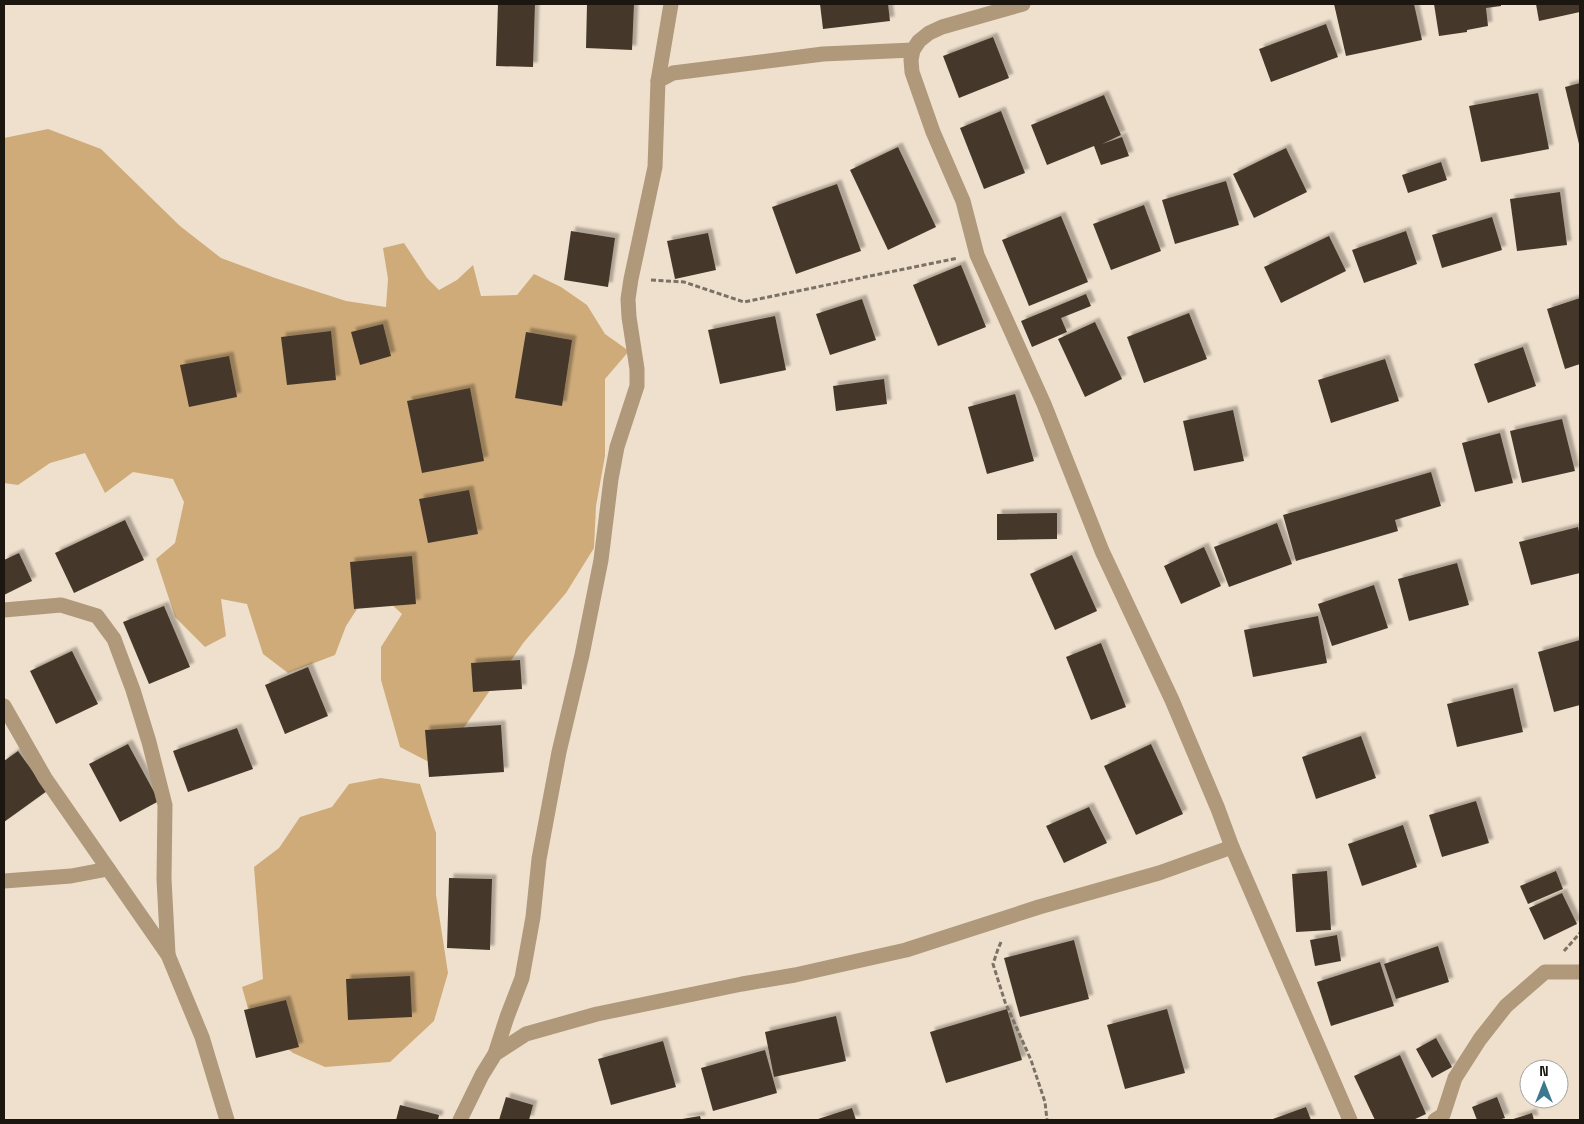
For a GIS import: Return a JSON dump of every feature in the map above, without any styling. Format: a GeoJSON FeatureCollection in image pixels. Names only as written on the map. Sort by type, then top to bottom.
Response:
{"type":"FeatureCollection","features":[{"type":"Feature","properties":{"kind":"street"},"geometry":{"type":"LineString","coordinates":[[460,1120],[482,1075],[495,1054],[522,978],[533,917],[539,859],[559,752],[602,560],[610,480],[617,447],[637,386],[637,369],[628,299],[654,167],[658,81],[671,4]]}},
{"type":"Feature","properties":{"kind":"street"},"geometry":{"type":"LineString","coordinates":[[1023,4],[942,27],[929,33],[919,40],[913,50],[911,60],[912,72],[933,132],[963,202],[977,254],[1044,404],[1102,551],[1172,700],[1232,847],[1350,1120]]}},
{"type":"Feature","properties":{"kind":"street"},"geometry":{"type":"LineString","coordinates":[[658,81],[673,73],[823,54],[913,50]]}},
{"type":"Feature","properties":{"kind":"street"},"geometry":{"type":"LineString","coordinates":[[4,610],[61,605],[97,616],[114,639],[134,690],[165,805],[164,879],[168,955]]}},
{"type":"Feature","properties":{"kind":"street"},"geometry":{"type":"LineString","coordinates":[[4,706],[45,778],[136,906],[168,955],[202,1037],[227,1120]]}},
{"type":"Feature","properties":{"kind":"street"},"geometry":{"type":"LineString","coordinates":[[495,1054],[526,1034],[558,1024],[597,1014],[795,975],[906,950],[1019,914],[1159,873],[1232,847]]}},
{"type":"Feature","properties":{"kind":"street"},"geometry":{"type":"LineString","coordinates":[[4,881],[71,876],[108,869]]}},
{"type":"Feature","properties":{"kind":"street"},"geometry":{"type":"LineString","coordinates":[[1435,1120],[1443,1115],[1455,1078],[1480,1039],[1506,1006],[1545,972],[1580,972]]}},
{"type":"Feature","properties":{"kind":"path"},"geometry":{"type":"LineString","coordinates":[[631,279],[684,282],[744,302],[977,254]]}},
{"type":"Feature","properties":{"kind":"path"},"geometry":{"type":"LineString","coordinates":[[1019,914],[998,949],[993,964],[1005,1002],[1031,1060],[1045,1102],[1047,1120]]}},
{"type":"Feature","properties":{"kind":"shaded area"},"geometry":{"type":"Polygon","coordinates":[[[48,129],[101,149],[180,226],[221,258],[346,301],[386,307],[388,279],[383,248],[404,243],[427,278],[439,290],[457,280],[473,265],[481,296],[517,295],[534,274],[561,287],[587,305],[605,334],[629,351],[605,379],[605,456],[596,506],[594,548],[566,593],[524,642],[453,743],[427,761],[400,747],[381,680],[381,647],[402,614],[372,586],[346,626],[335,655],[288,673],[263,654],[247,604],[221,599],[226,636],[205,647],[175,617],[156,559],[175,543],[184,502],[173,479],[133,472],[105,493],[85,453],[50,463],[18,485],[4,483],[4,138],[48,129]]]}},
{"type":"Feature","properties":{"kind":"shaded area"},"geometry":{"type":"Polygon","coordinates":[[[381,778],[420,784],[436,833],[436,895],[448,973],[434,1021],[390,1062],[325,1067],[293,1053],[251,1019],[242,987],[263,979],[254,867],[279,848],[300,817],[332,807],[349,784],[381,778]]]}},
{"type":"Feature","properties":{"kind":"building"},"geometry":{"type":"Polygon","coordinates":[[[498,4],[535,4],[533,67],[496,66],[498,4]]]}},
{"type":"Feature","properties":{"kind":"building"},"geometry":{"type":"Polygon","coordinates":[[[587,4],[634,4],[632,50],[586,48],[587,4]]]}},
{"type":"Feature","properties":{"kind":"building"},"geometry":{"type":"Polygon","coordinates":[[[820,4],[888,4],[890,21],[823,29],[820,4]]]}},
{"type":"Feature","properties":{"kind":"building"},"geometry":{"type":"Polygon","coordinates":[[[1334,4],[1414,4],[1422,40],[1346,56],[1334,4]]]}},
{"type":"Feature","properties":{"kind":"building"},"geometry":{"type":"Polygon","coordinates":[[[1434,4],[1501,4],[1501,6],[1486,8],[1488,26],[1467,30],[1467,32],[1439,36],[1434,4]]]}},
{"type":"Feature","properties":{"kind":"building"},"geometry":{"type":"Polygon","coordinates":[[[1536,4],[1580,4],[1580,12],[1539,21],[1536,4]]]}},
{"type":"Feature","properties":{"kind":"building"},"geometry":{"type":"Polygon","coordinates":[[[1326,24],[1338,57],[1271,82],[1259,49],[1326,24]]]}},
{"type":"Feature","properties":{"kind":"building"},"geometry":{"type":"Polygon","coordinates":[[[993,37],[1009,78],[959,98],[943,56],[993,37]]]}},
{"type":"Feature","properties":{"kind":"building"},"geometry":{"type":"Polygon","coordinates":[[[1580,83],[1580,148],[1565,87],[1580,83]]]}},
{"type":"Feature","properties":{"kind":"building"},"geometry":{"type":"Polygon","coordinates":[[[1538,93],[1549,149],[1481,162],[1469,106],[1538,93]]]}},
{"type":"Feature","properties":{"kind":"building"},"geometry":{"type":"Polygon","coordinates":[[[1104,95],[1121,135],[1102,144],[1122,137],[1129,156],[1101,165],[1094,146],[1047,165],[1031,125],[1104,95]]]}},
{"type":"Feature","properties":{"kind":"building"},"geometry":{"type":"Polygon","coordinates":[[[1001,111],[1025,173],[984,189],[960,128],[1001,111]]]}},
{"type":"Feature","properties":{"kind":"building"},"geometry":{"type":"Polygon","coordinates":[[[898,147],[936,227],[888,250],[850,170],[898,147]]]}},
{"type":"Feature","properties":{"kind":"building"},"geometry":{"type":"Polygon","coordinates":[[[1286,148],[1307,192],[1254,218],[1233,174],[1286,148]]]}},
{"type":"Feature","properties":{"kind":"building"},"geometry":{"type":"Polygon","coordinates":[[[1441,162],[1447,180],[1408,193],[1402,175],[1441,162]]]}},
{"type":"Feature","properties":{"kind":"building"},"geometry":{"type":"Polygon","coordinates":[[[1226,181],[1239,225],[1175,244],[1162,200],[1226,181]]]}},
{"type":"Feature","properties":{"kind":"building"},"geometry":{"type":"Polygon","coordinates":[[[837,184],[861,251],[796,274],[772,207],[837,184]]]}},
{"type":"Feature","properties":{"kind":"building"},"geometry":{"type":"Polygon","coordinates":[[[1560,192],[1567,245],[1517,251],[1510,199],[1560,192]]]}},
{"type":"Feature","properties":{"kind":"building"},"geometry":{"type":"Polygon","coordinates":[[[1144,205],[1161,251],[1111,270],[1093,224],[1144,205]]]}},
{"type":"Feature","properties":{"kind":"building"},"geometry":{"type":"Polygon","coordinates":[[[1061,216],[1088,282],[1029,306],[1002,240],[1061,216]]]}},
{"type":"Feature","properties":{"kind":"building"},"geometry":{"type":"Polygon","coordinates":[[[1492,217],[1502,250],[1442,268],[1432,235],[1492,217]]]}},
{"type":"Feature","properties":{"kind":"building"},"geometry":{"type":"Polygon","coordinates":[[[571,231],[615,238],[608,287],[564,280],[571,231]]]}},
{"type":"Feature","properties":{"kind":"building"},"geometry":{"type":"Polygon","coordinates":[[[1406,231],[1417,264],[1364,283],[1352,250],[1406,231]]]}},
{"type":"Feature","properties":{"kind":"building"},"geometry":{"type":"Polygon","coordinates":[[[708,233],[716,270],[675,279],[667,241],[708,233]]]}},
{"type":"Feature","properties":{"kind":"building"},"geometry":{"type":"Polygon","coordinates":[[[1329,236],[1346,271],[1281,303],[1264,267],[1329,236]]]}},
{"type":"Feature","properties":{"kind":"building"},"geometry":{"type":"Polygon","coordinates":[[[961,265],[986,327],[938,346],[913,285],[961,265]]]}},
{"type":"Feature","properties":{"kind":"building"},"geometry":{"type":"Polygon","coordinates":[[[1086,294],[1091,306],[1061,318],[1067,332],[1032,347],[1021,321],[1086,294]]]}},
{"type":"Feature","properties":{"kind":"building"},"geometry":{"type":"Polygon","coordinates":[[[1580,298],[1580,364],[1565,369],[1547,309],[1580,298]]]}},
{"type":"Feature","properties":{"kind":"building"},"geometry":{"type":"Polygon","coordinates":[[[862,299],[876,340],[830,355],[816,314],[862,299]]]}},
{"type":"Feature","properties":{"kind":"building"},"geometry":{"type":"Polygon","coordinates":[[[1189,313],[1207,359],[1144,383],[1127,337],[1189,313]]]}},
{"type":"Feature","properties":{"kind":"building"},"geometry":{"type":"Polygon","coordinates":[[[775,316],[786,370],[720,384],[708,330],[775,316]]]}},
{"type":"Feature","properties":{"kind":"building"},"geometry":{"type":"Polygon","coordinates":[[[1095,322],[1122,379],[1085,397],[1058,339],[1095,322]]]}},
{"type":"Feature","properties":{"kind":"building"},"geometry":{"type":"Polygon","coordinates":[[[383,324],[391,356],[360,365],[351,332],[383,324]]]}},
{"type":"Feature","properties":{"kind":"building"},"geometry":{"type":"Polygon","coordinates":[[[331,331],[336,380],[287,385],[281,337],[331,331]]]}},
{"type":"Feature","properties":{"kind":"building"},"geometry":{"type":"Polygon","coordinates":[[[526,332],[572,340],[562,406],[515,398],[526,332]]]}},
{"type":"Feature","properties":{"kind":"building"},"geometry":{"type":"Polygon","coordinates":[[[1523,347],[1536,386],[1488,403],[1474,364],[1523,347]]]}},
{"type":"Feature","properties":{"kind":"building"},"geometry":{"type":"Polygon","coordinates":[[[229,356],[237,397],[189,407],[180,365],[229,356]]]}},
{"type":"Feature","properties":{"kind":"building"},"geometry":{"type":"Polygon","coordinates":[[[1385,359],[1399,401],[1331,423],[1318,380],[1385,359]]]}},
{"type":"Feature","properties":{"kind":"building"},"geometry":{"type":"Polygon","coordinates":[[[884,379],[887,404],[836,411],[833,386],[884,379]]]}},
{"type":"Feature","properties":{"kind":"building"},"geometry":{"type":"Polygon","coordinates":[[[470,388],[484,461],[422,473],[407,401],[470,388]]]}},
{"type":"Feature","properties":{"kind":"building"},"geometry":{"type":"Polygon","coordinates":[[[1015,394],[1034,461],[987,474],[968,407],[1015,394]]]}},
{"type":"Feature","properties":{"kind":"building"},"geometry":{"type":"Polygon","coordinates":[[[1233,410],[1244,461],[1194,471],[1183,421],[1233,410]]]}},
{"type":"Feature","properties":{"kind":"building"},"geometry":{"type":"Polygon","coordinates":[[[1562,419],[1575,471],[1522,483],[1510,431],[1562,419]]]}},
{"type":"Feature","properties":{"kind":"building"},"geometry":{"type":"Polygon","coordinates":[[[1500,433],[1513,483],[1475,492],[1462,443],[1500,433]]]}},
{"type":"Feature","properties":{"kind":"building"},"geometry":{"type":"Polygon","coordinates":[[[1431,472],[1441,506],[1395,520],[1398,531],[1296,561],[1283,515],[1431,472]]]}},
{"type":"Feature","properties":{"kind":"building"},"geometry":{"type":"Polygon","coordinates":[[[469,490],[478,534],[428,543],[419,499],[469,490]]]}},
{"type":"Feature","properties":{"kind":"building"},"geometry":{"type":"Polygon","coordinates":[[[1057,513],[1057,539],[997,540],[997,514],[1057,513]]]}},
{"type":"Feature","properties":{"kind":"building"},"geometry":{"type":"Polygon","coordinates":[[[125,520],[144,560],[74,593],[55,553],[125,520]]]}},
{"type":"Feature","properties":{"kind":"building"},"geometry":{"type":"Polygon","coordinates":[[[1277,523],[1292,564],[1229,587],[1214,547],[1277,523]]]}},
{"type":"Feature","properties":{"kind":"building"},"geometry":{"type":"Polygon","coordinates":[[[1578,527],[1580,536],[1580,573],[1531,585],[1519,542],[1578,527]]]}},
{"type":"Feature","properties":{"kind":"building"},"geometry":{"type":"Polygon","coordinates":[[[1204,547],[1221,586],[1181,604],[1164,566],[1204,547]]]}},
{"type":"Feature","properties":{"kind":"building"},"geometry":{"type":"Polygon","coordinates":[[[19,553],[32,581],[4,595],[4,560],[19,553]]]}},
{"type":"Feature","properties":{"kind":"building"},"geometry":{"type":"Polygon","coordinates":[[[1072,555],[1097,611],[1055,630],[1030,574],[1072,555]]]}},
{"type":"Feature","properties":{"kind":"building"},"geometry":{"type":"Polygon","coordinates":[[[412,556],[416,604],[354,609],[350,562],[412,556]]]}},
{"type":"Feature","properties":{"kind":"building"},"geometry":{"type":"Polygon","coordinates":[[[1457,563],[1469,605],[1409,621],[1398,579],[1457,563]]]}},
{"type":"Feature","properties":{"kind":"building"},"geometry":{"type":"Polygon","coordinates":[[[1374,585],[1388,628],[1332,646],[1318,604],[1374,585]]]}},
{"type":"Feature","properties":{"kind":"building"},"geometry":{"type":"Polygon","coordinates":[[[164,606],[190,667],[149,684],[123,622],[164,606]]]}},
{"type":"Feature","properties":{"kind":"building"},"geometry":{"type":"Polygon","coordinates":[[[1318,616],[1327,663],[1253,677],[1244,630],[1318,616]]]}},
{"type":"Feature","properties":{"kind":"building"},"geometry":{"type":"Polygon","coordinates":[[[1580,640],[1580,705],[1554,712],[1538,652],[1580,640]]]}},
{"type":"Feature","properties":{"kind":"building"},"geometry":{"type":"Polygon","coordinates":[[[1101,643],[1126,707],[1091,720],[1066,657],[1101,643]]]}},
{"type":"Feature","properties":{"kind":"building"},"geometry":{"type":"Polygon","coordinates":[[[72,651],[98,704],[56,724],[30,671],[72,651]]]}},
{"type":"Feature","properties":{"kind":"building"},"geometry":{"type":"Polygon","coordinates":[[[520,660],[522,689],[473,692],[471,663],[520,660]]]}},
{"type":"Feature","properties":{"kind":"building"},"geometry":{"type":"Polygon","coordinates":[[[308,667],[328,716],[285,734],[265,685],[308,667]]]}},
{"type":"Feature","properties":{"kind":"building"},"geometry":{"type":"Polygon","coordinates":[[[1513,688],[1523,732],[1457,747],[1447,704],[1513,688]]]}},
{"type":"Feature","properties":{"kind":"building"},"geometry":{"type":"Polygon","coordinates":[[[501,725],[504,772],[429,777],[425,730],[501,725]]]}},
{"type":"Feature","properties":{"kind":"building"},"geometry":{"type":"Polygon","coordinates":[[[237,728],[253,769],[188,792],[173,751],[237,728]]]}},
{"type":"Feature","properties":{"kind":"building"},"geometry":{"type":"Polygon","coordinates":[[[1361,736],[1376,778],[1316,799],[1302,757],[1361,736]]]}},
{"type":"Feature","properties":{"kind":"building"},"geometry":{"type":"Polygon","coordinates":[[[128,744],[159,801],[120,822],[89,764],[128,744]]]}},
{"type":"Feature","properties":{"kind":"building"},"geometry":{"type":"Polygon","coordinates":[[[1151,744],[1183,814],[1136,835],[1104,766],[1151,744]]]}},
{"type":"Feature","properties":{"kind":"building"},"geometry":{"type":"Polygon","coordinates":[[[18,751],[47,791],[4,822],[4,761],[18,751]]]}},
{"type":"Feature","properties":{"kind":"building"},"geometry":{"type":"Polygon","coordinates":[[[1476,801],[1489,843],[1442,857],[1429,815],[1476,801]]]}},
{"type":"Feature","properties":{"kind":"building"},"geometry":{"type":"Polygon","coordinates":[[[1089,807],[1107,843],[1064,863],[1046,826],[1089,807]]]}},
{"type":"Feature","properties":{"kind":"building"},"geometry":{"type":"Polygon","coordinates":[[[1403,825],[1417,867],[1362,886],[1348,844],[1403,825]]]}},
{"type":"Feature","properties":{"kind":"building"},"geometry":{"type":"Polygon","coordinates":[[[1327,871],[1331,930],[1296,932],[1292,874],[1327,871]]]}},
{"type":"Feature","properties":{"kind":"building"},"geometry":{"type":"Polygon","coordinates":[[[1556,871],[1563,889],[1528,904],[1520,886],[1556,871]]]}},
{"type":"Feature","properties":{"kind":"building"},"geometry":{"type":"Polygon","coordinates":[[[449,878],[492,879],[490,950],[447,948],[449,878]]]}},
{"type":"Feature","properties":{"kind":"building"},"geometry":{"type":"Polygon","coordinates":[[[1562,893],[1577,924],[1544,940],[1529,908],[1562,893]]]}},
{"type":"Feature","properties":{"kind":"building"},"geometry":{"type":"Polygon","coordinates":[[[1337,935],[1341,961],[1315,966],[1310,940],[1337,935]]]}},
{"type":"Feature","properties":{"kind":"building"},"geometry":{"type":"Polygon","coordinates":[[[1074,940],[1089,999],[1020,1017],[1004,958],[1074,940]]]}},
{"type":"Feature","properties":{"kind":"building"},"geometry":{"type":"Polygon","coordinates":[[[1438,946],[1449,982],[1396,999],[1384,964],[1438,946]]]}},
{"type":"Feature","properties":{"kind":"building"},"geometry":{"type":"Polygon","coordinates":[[[1380,962],[1394,1006],[1331,1026],[1317,982],[1380,962]]]}},
{"type":"Feature","properties":{"kind":"building"},"geometry":{"type":"Polygon","coordinates":[[[410,976],[412,1017],[348,1020],[346,979],[410,976]]]}},
{"type":"Feature","properties":{"kind":"building"},"geometry":{"type":"Polygon","coordinates":[[[286,1000],[299,1047],[256,1058],[244,1010],[286,1000]]]}},
{"type":"Feature","properties":{"kind":"building"},"geometry":{"type":"Polygon","coordinates":[[[1007,1009],[1022,1060],[946,1083],[930,1032],[1007,1009]]]}},
{"type":"Feature","properties":{"kind":"building"},"geometry":{"type":"Polygon","coordinates":[[[1167,1009],[1185,1073],[1125,1089],[1107,1025],[1167,1009]]]}},
{"type":"Feature","properties":{"kind":"building"},"geometry":{"type":"Polygon","coordinates":[[[836,1016],[846,1061],[774,1077],[765,1032],[836,1016]]]}},
{"type":"Feature","properties":{"kind":"building"},"geometry":{"type":"Polygon","coordinates":[[[1436,1038],[1452,1067],[1432,1078],[1416,1049],[1436,1038]]]}},
{"type":"Feature","properties":{"kind":"building"},"geometry":{"type":"Polygon","coordinates":[[[663,1041],[676,1087],[611,1105],[598,1059],[663,1041]]]}},
{"type":"Feature","properties":{"kind":"building"},"geometry":{"type":"Polygon","coordinates":[[[765,1050],[777,1093],[713,1111],[701,1068],[765,1050]]]}},
{"type":"Feature","properties":{"kind":"building"},"geometry":{"type":"Polygon","coordinates":[[[1400,1055],[1426,1114],[1413,1120],[1375,1120],[1354,1076],[1400,1055]]]}},
{"type":"Feature","properties":{"kind":"building"},"geometry":{"type":"Polygon","coordinates":[[[506,1097],[533,1105],[529,1120],[499,1120],[506,1097]]]}},
{"type":"Feature","properties":{"kind":"building"},"geometry":{"type":"Polygon","coordinates":[[[1497,1097],[1505,1118],[1477,1120],[1472,1107],[1497,1097]]]}},
{"type":"Feature","properties":{"kind":"building"},"geometry":{"type":"Polygon","coordinates":[[[400,1105],[439,1115],[438,1120],[396,1120],[400,1105]]]}},
{"type":"Feature","properties":{"kind":"building"},"geometry":{"type":"Polygon","coordinates":[[[1306,1107],[1311,1120],[1270,1120],[1306,1107]]]}},
{"type":"Feature","properties":{"kind":"building"},"geometry":{"type":"Polygon","coordinates":[[[852,1108],[856,1120],[815,1120],[852,1108]]]}},
{"type":"Feature","properties":{"kind":"building"},"geometry":{"type":"Polygon","coordinates":[[[1532,1113],[1534,1120],[1510,1120],[1532,1113]]]}},
{"type":"Feature","properties":{"kind":"building"},"geometry":{"type":"Polygon","coordinates":[[[700,1116],[701,1120],[682,1120],[682,1119],[700,1116]]]}}]}
